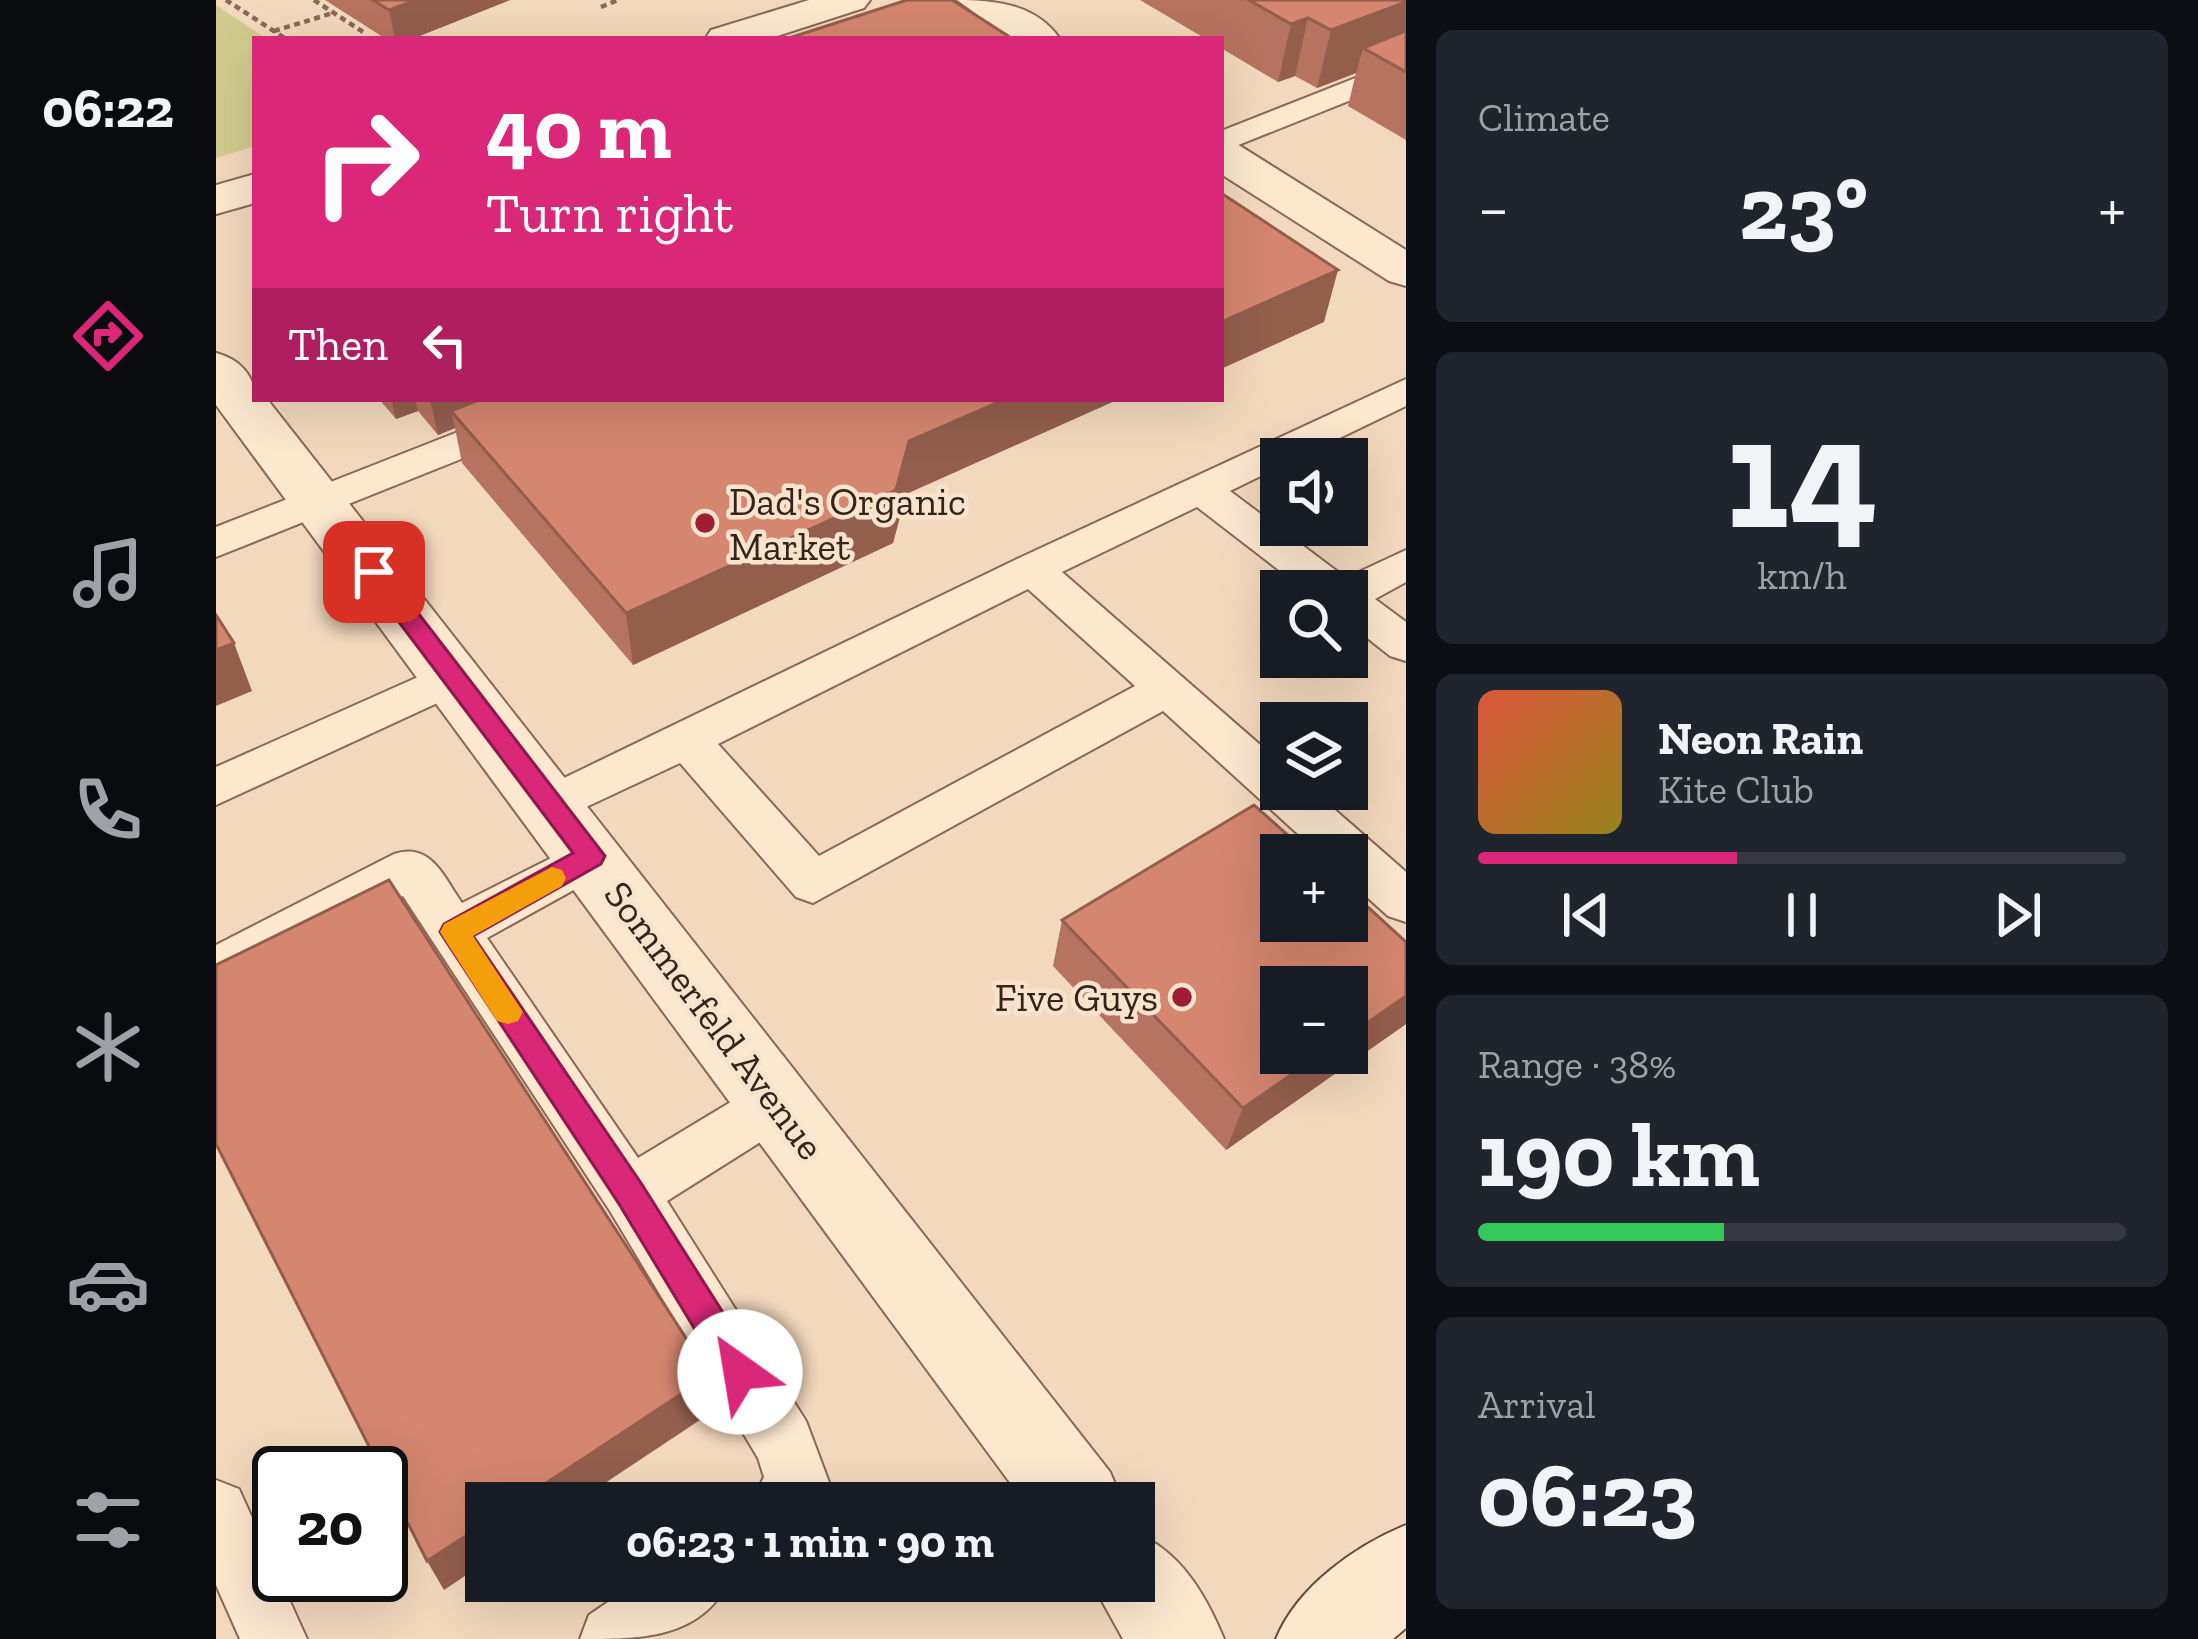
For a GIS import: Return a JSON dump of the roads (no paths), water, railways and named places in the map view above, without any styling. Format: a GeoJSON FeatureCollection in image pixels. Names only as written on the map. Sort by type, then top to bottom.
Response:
{"type":"FeatureCollection","features":[{"type":"Feature","properties":{"kind":"street"},"geometry":{"type":"LineString","coordinates":[[736,36],[850,0]]}},
{"type":"Feature","properties":{"kind":"street"},"geometry":{"type":"LineString","coordinates":[[977,0],[1034,36]]}},
{"type":"Feature","properties":{"kind":"street"},"geometry":{"type":"LineString","coordinates":[[1224,156],[1406,271]]}},
{"type":"Feature","properties":{"kind":"street"},"geometry":{"type":"LineString","coordinates":[[216,200],[252,189]]}},
{"type":"Feature","properties":{"kind":"street","name":"Sommerfeld Avenue"},"geometry":{"type":"LineString","coordinates":[[216,369],[778,1102],[1062,1482]]}},
{"type":"Feature","properties":{"kind":"street"},"geometry":{"type":"LineString","coordinates":[[1322,1639],[1406,1570]]}},
{"type":"Feature","properties":{"kind":"street"},"geometry":{"type":"LineString","coordinates":[[1152,1602],[1178,1639]]}},
{"type":"Feature","properties":{"kind":"lane"},"geometry":{"type":"LineString","coordinates":[[1224,141],[1406,67]]}},
{"type":"Feature","properties":{"kind":"lane"},"geometry":{"type":"LineString","coordinates":[[454,932],[686,739],[1406,392]]}},
{"type":"Feature","properties":{"kind":"lane"},"geometry":{"type":"LineString","coordinates":[[216,543],[570,402]]}},
{"type":"Feature","properties":{"kind":"lane"},"geometry":{"type":"LineString","coordinates":[[1201,489],[1307,570]]}},
{"type":"Feature","properties":{"kind":"lane"},"geometry":{"type":"LineString","coordinates":[[1368,586],[1406,564]]}},
{"type":"Feature","properties":{"kind":"lane"},"geometry":{"type":"LineString","coordinates":[[1032,569],[1406,902]]}},
{"type":"Feature","properties":{"kind":"lane"},"geometry":{"type":"LineString","coordinates":[[1368,615],[1406,645]]}},
{"type":"Feature","properties":{"kind":"lane"},"geometry":{"type":"LineString","coordinates":[[216,787],[454,677]]}},
{"type":"Feature","properties":{"kind":"lane"},"geometry":{"type":"LineString","coordinates":[[686,739],[813,883],[1166,689]]}},
{"type":"Feature","properties":{"kind":"lane"},"geometry":{"type":"LineString","coordinates":[[216,970],[411,868],[630,1193],[784,1443],[797,1482]]}},
{"type":"Feature","properties":{"kind":"lane"},"geometry":{"type":"LineString","coordinates":[[630,1193],[778,1102]]}},
{"type":"Feature","properties":{"kind":"lane"},"geometry":{"type":"LineString","coordinates":[[216,1512],[274,1639]]}},
{"type":"Feature","properties":{"kind":"lane"},"geometry":{"type":"LineString","coordinates":[[613,1639],[666,1602]]}},
{"type":"Feature","properties":{"kind":"place","name":"Dad's Organic Market"},"geometry":{"type":"Point","coordinates":[705,523]}},
{"type":"Feature","properties":{"kind":"place","name":"Five Guys"},"geometry":{"type":"Point","coordinates":[1182,997]}}]}
